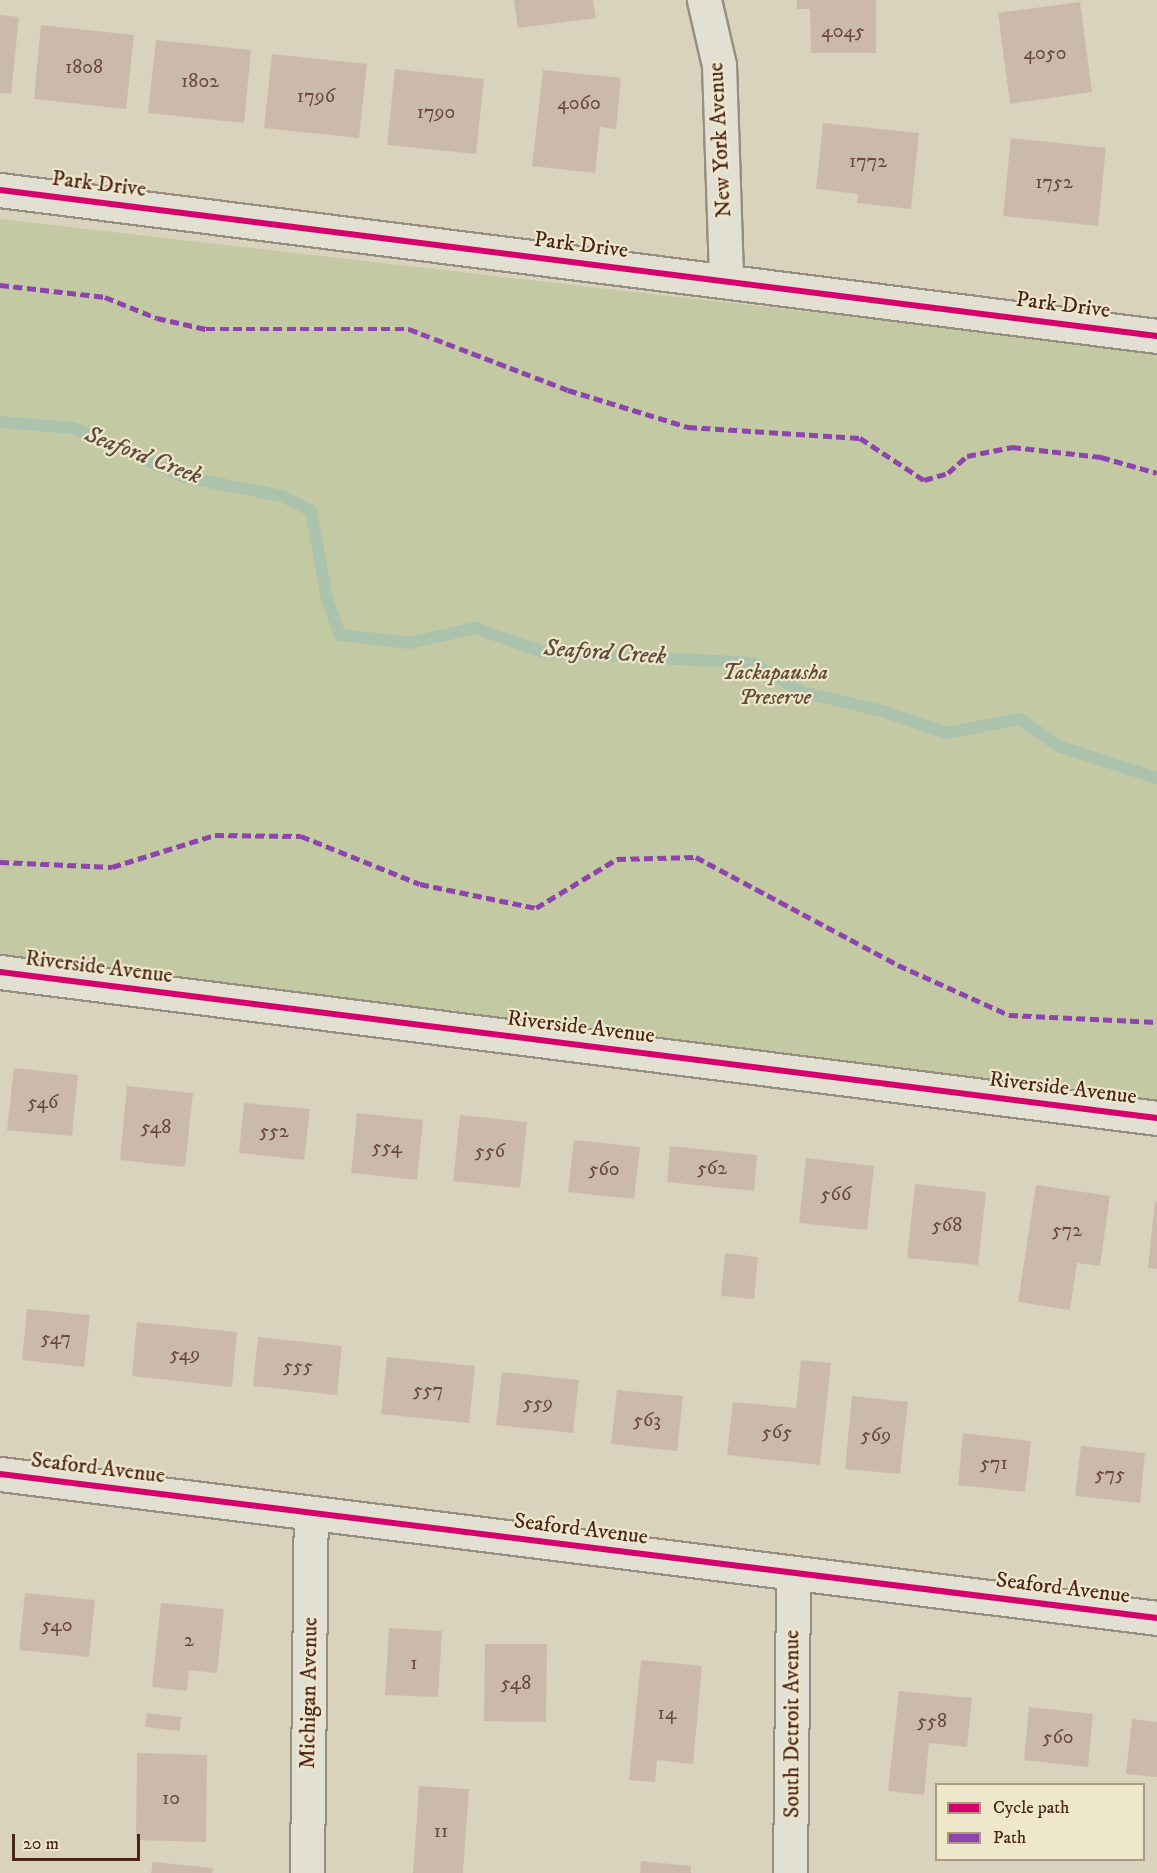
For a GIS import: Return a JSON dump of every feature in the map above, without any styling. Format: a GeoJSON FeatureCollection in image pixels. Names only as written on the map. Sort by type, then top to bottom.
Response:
{"type":"FeatureCollection","features":[{"type":"Feature","properties":{"kind":"street","name":"New York Avenue"},"geometry":{"type":"LineString","coordinates":[[704,0],[718,65],[726,281]]}},
{"type":"Feature","properties":{"kind":"street","name":"Park Drive"},"geometry":{"type":"LineString","coordinates":[[0,190],[1157,336]]}},
{"type":"Feature","properties":{"kind":"street","name":"Riverside Avenue"},"geometry":{"type":"LineString","coordinates":[[0,972],[1157,1118]]}},
{"type":"Feature","properties":{"kind":"street","name":"Seaford Avenue"},"geometry":{"type":"LineString","coordinates":[[0,1474],[1157,1618]]}},
{"type":"Feature","properties":{"kind":"street","name":"Michigan Avenue"},"geometry":{"type":"LineString","coordinates":[[307,1873],[311,1513]]}},
{"type":"Feature","properties":{"kind":"street","name":"South Detroit Avenue"},"geometry":{"type":"LineString","coordinates":[[790,1873],[793,1574]]}},
{"type":"Feature","properties":{"kind":"green space","name":"Tackapausha Preserve"},"geometry":{"type":"Polygon","coordinates":[[[0,219],[1157,352],[1157,1111],[0,965],[0,219]]]}},
{"type":"Feature","properties":{"kind":"building"},"geometry":{"type":"Polygon","coordinates":[[[514,0],[593,0],[596,18],[518,28],[514,0]]]}},
{"type":"Feature","properties":{"kind":"building"},"geometry":{"type":"Polygon","coordinates":[[[797,0],[876,0],[876,53],[811,53],[810,9],[797,9],[797,0]]]}},
{"type":"Feature","properties":{"kind":"building"},"geometry":{"type":"Polygon","coordinates":[[[1080,2],[1092,92],[1010,104],[998,13],[1080,2]]]}},
{"type":"Feature","properties":{"kind":"building"},"geometry":{"type":"Polygon","coordinates":[[[0,15],[19,17],[11,94],[0,93],[0,15]]]}},
{"type":"Feature","properties":{"kind":"building"},"geometry":{"type":"Polygon","coordinates":[[[41,25],[134,35],[126,109],[34,99],[41,25]]]}},
{"type":"Feature","properties":{"kind":"building"},"geometry":{"type":"Polygon","coordinates":[[[156,40],[251,50],[244,123],[148,113],[156,40]]]}},
{"type":"Feature","properties":{"kind":"building"},"geometry":{"type":"Polygon","coordinates":[[[272,54],[367,64],[359,138],[264,128],[272,54]]]}},
{"type":"Feature","properties":{"kind":"building"},"geometry":{"type":"Polygon","coordinates":[[[395,69],[484,79],[476,154],[387,145],[395,69]]]}},
{"type":"Feature","properties":{"kind":"building"},"geometry":{"type":"Polygon","coordinates":[[[543,70],[621,78],[616,129],[600,127],[595,173],[532,166],[543,70]]]}},
{"type":"Feature","properties":{"kind":"building"},"geometry":{"type":"Polygon","coordinates":[[[823,123],[919,133],[911,209],[857,203],[858,194],[816,189],[823,123]]]}},
{"type":"Feature","properties":{"kind":"building"},"geometry":{"type":"Polygon","coordinates":[[[1011,138],[1106,148],[1098,226],[1003,216],[1011,138]]]}},
{"type":"Feature","properties":{"kind":"building"},"geometry":{"type":"Polygon","coordinates":[[[14,1068],[78,1075],[72,1136],[7,1130],[14,1068]]]}},
{"type":"Feature","properties":{"kind":"building"},"geometry":{"type":"Polygon","coordinates":[[[127,1086],[193,1093],[185,1167],[120,1160],[127,1086]]]}},
{"type":"Feature","properties":{"kind":"building"},"geometry":{"type":"Polygon","coordinates":[[[244,1103],[310,1109],[304,1160],[239,1153],[244,1103]]]}},
{"type":"Feature","properties":{"kind":"building"},"geometry":{"type":"Polygon","coordinates":[[[357,1113],[423,1120],[417,1180],[351,1173],[357,1113]]]}},
{"type":"Feature","properties":{"kind":"building"},"geometry":{"type":"Polygon","coordinates":[[[460,1115],[527,1122],[520,1188],[453,1181],[460,1115]]]}},
{"type":"Feature","properties":{"kind":"building"},"geometry":{"type":"Polygon","coordinates":[[[574,1140],[640,1147],[634,1199],[568,1192],[574,1140]]]}},
{"type":"Feature","properties":{"kind":"building"},"geometry":{"type":"Polygon","coordinates":[[[670,1146],[757,1155],[754,1191],[667,1182],[670,1146]]]}},
{"type":"Feature","properties":{"kind":"building"},"geometry":{"type":"Polygon","coordinates":[[[806,1158],[874,1166],[867,1230],[799,1223],[806,1158]]]}},
{"type":"Feature","properties":{"kind":"building"},"geometry":{"type":"Polygon","coordinates":[[[915,1184],[986,1192],[978,1265],[907,1258],[915,1184]]]}},
{"type":"Feature","properties":{"kind":"building"},"geometry":{"type":"Polygon","coordinates":[[[1036,1185],[1110,1196],[1100,1266],[1077,1263],[1070,1310],[1018,1302],[1036,1185]]]}},
{"type":"Feature","properties":{"kind":"building"},"geometry":{"type":"Polygon","coordinates":[[[1155,1201],[1157,1201],[1157,1269],[1148,1268],[1155,1201]]]}},
{"type":"Feature","properties":{"kind":"building"},"geometry":{"type":"Polygon","coordinates":[[[725,1253],[758,1257],[754,1299],[721,1296],[725,1253]]]}},
{"type":"Feature","properties":{"kind":"building"},"geometry":{"type":"Polygon","coordinates":[[[27,1309],[90,1315],[84,1367],[22,1360],[27,1309]]]}},
{"type":"Feature","properties":{"kind":"building"},"geometry":{"type":"Polygon","coordinates":[[[137,1322],[237,1332],[232,1387],[132,1376],[137,1322]]]}},
{"type":"Feature","properties":{"kind":"building"},"geometry":{"type":"Polygon","coordinates":[[[258,1337],[342,1346],[337,1395],[253,1386],[258,1337]]]}},
{"type":"Feature","properties":{"kind":"building"},"geometry":{"type":"Polygon","coordinates":[[[387,1357],[475,1366],[469,1423],[381,1414],[387,1357]]]}},
{"type":"Feature","properties":{"kind":"building"},"geometry":{"type":"Polygon","coordinates":[[[801,1360],[831,1363],[820,1465],[727,1455],[733,1402],[796,1408],[801,1360]]]}},
{"type":"Feature","properties":{"kind":"building"},"geometry":{"type":"Polygon","coordinates":[[[502,1372],[579,1380],[573,1433],[496,1425],[502,1372]]]}},
{"type":"Feature","properties":{"kind":"building"},"geometry":{"type":"Polygon","coordinates":[[[617,1390],[683,1396],[677,1451],[611,1444],[617,1390]]]}},
{"type":"Feature","properties":{"kind":"building"},"geometry":{"type":"Polygon","coordinates":[[[852,1396],[908,1402],[900,1474],[845,1469],[852,1396]]]}},
{"type":"Feature","properties":{"kind":"building"},"geometry":{"type":"Polygon","coordinates":[[[963,1433],[1031,1441],[1025,1492],[958,1485],[963,1433]]]}},
{"type":"Feature","properties":{"kind":"building"},"geometry":{"type":"Polygon","coordinates":[[[1081,1446],[1145,1453],[1140,1503],[1075,1496],[1081,1446]]]}},
{"type":"Feature","properties":{"kind":"building"},"geometry":{"type":"Polygon","coordinates":[[[25,1593],[95,1600],[89,1657],[19,1650],[25,1593]]]}},
{"type":"Feature","properties":{"kind":"building"},"geometry":{"type":"Polygon","coordinates":[[[161,1603],[224,1609],[217,1673],[189,1670],[187,1691],[152,1687],[161,1603]]]}},
{"type":"Feature","properties":{"kind":"building"},"geometry":{"type":"Polygon","coordinates":[[[389,1628],[442,1631],[438,1697],[385,1695],[389,1628]]]}},
{"type":"Feature","properties":{"kind":"building"},"geometry":{"type":"Polygon","coordinates":[[[485,1644],[547,1644],[546,1722],[484,1721],[485,1644]]]}},
{"type":"Feature","properties":{"kind":"building"},"geometry":{"type":"Polygon","coordinates":[[[641,1660],[702,1666],[693,1764],[657,1760],[655,1782],[629,1780],[641,1660]]]}},
{"type":"Feature","properties":{"kind":"building"},"geometry":{"type":"Polygon","coordinates":[[[899,1691],[972,1698],[967,1747],[929,1743],[924,1795],[888,1791],[899,1691]]]}},
{"type":"Feature","properties":{"kind":"building"},"geometry":{"type":"Polygon","coordinates":[[[1029,1707],[1093,1714],[1088,1767],[1024,1760],[1029,1707]]]}},
{"type":"Feature","properties":{"kind":"building"},"geometry":{"type":"Polygon","coordinates":[[[147,1713],[181,1717],[180,1731],[145,1727],[147,1713]]]}},
{"type":"Feature","properties":{"kind":"building"},"geometry":{"type":"Polygon","coordinates":[[[1132,1719],[1157,1722],[1157,1777],[1126,1774],[1132,1719]]]}},
{"type":"Feature","properties":{"kind":"building"},"geometry":{"type":"Polygon","coordinates":[[[137,1753],[207,1755],[206,1842],[136,1840],[137,1753]]]}},
{"type":"Feature","properties":{"kind":"building"},"geometry":{"type":"Polygon","coordinates":[[[419,1786],[469,1789],[463,1873],[413,1873],[419,1786]]]}},
{"type":"Feature","properties":{"kind":"building"},"geometry":{"type":"Polygon","coordinates":[[[641,1861],[691,1866],[691,1873],[640,1873],[641,1861]]]}},
{"type":"Feature","properties":{"kind":"building"},"geometry":{"type":"Polygon","coordinates":[[[153,1862],[213,1868],[212,1873],[151,1873],[153,1862]]]}},
{"type":"Feature","properties":{"kind":"waterway","name":"Seaford Creek"},"geometry":{"type":"LineString","coordinates":[[0,422],[74,428],[184,477],[282,496],[311,511],[327,598],[340,635],[410,643],[475,628],[543,652],[753,663],[802,692],[886,712],[946,733],[1020,719],[1058,746],[1157,778]]}},
{"type":"Feature","properties":{"kind":"marked path"},"geometry":{"type":"LineString","coordinates":[[0,285],[105,297],[157,318],[206,329],[409,329],[568,390],[688,427],[860,438],[924,480],[948,473],[967,456],[1012,447],[1101,457],[1157,473]]}},
{"type":"Feature","properties":{"kind":"marked path"},"geometry":{"type":"LineString","coordinates":[[0,862],[112,867],[215,835],[301,836],[420,884],[536,908],[617,859],[696,857],[898,965],[1009,1015],[1157,1022]]}},
{"type":"Feature","properties":{"kind":"cycle path"},"geometry":{"type":"LineString","coordinates":[[0,190],[1157,336]]}},
{"type":"Feature","properties":{"kind":"cycle path"},"geometry":{"type":"LineString","coordinates":[[0,972],[1157,1118]]}},
{"type":"Feature","properties":{"kind":"cycle path"},"geometry":{"type":"LineString","coordinates":[[0,1474],[1157,1618]]}}]}
